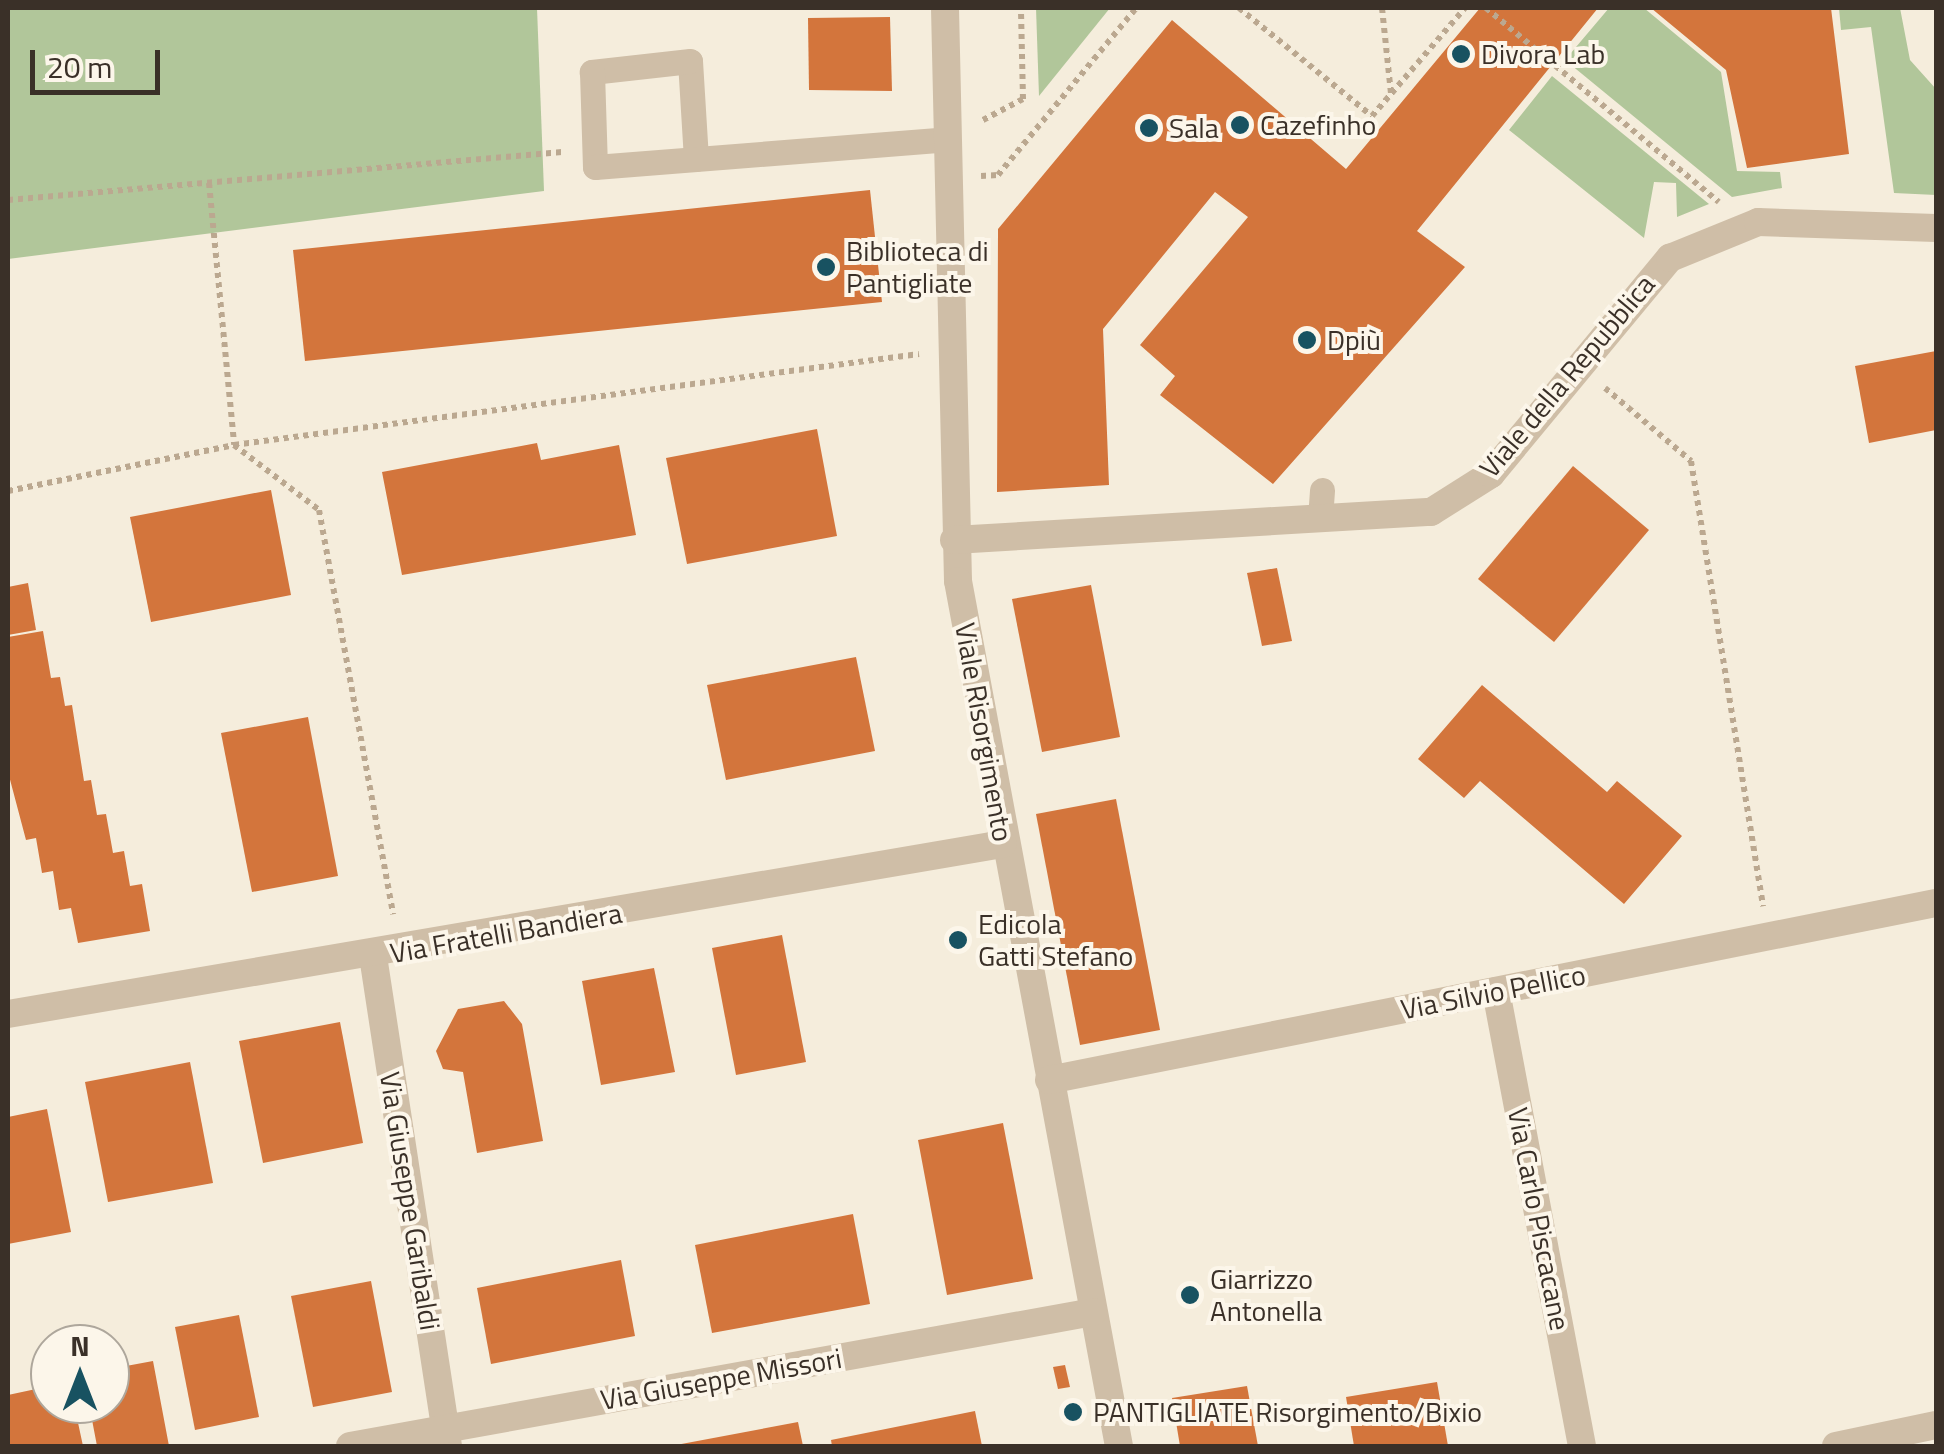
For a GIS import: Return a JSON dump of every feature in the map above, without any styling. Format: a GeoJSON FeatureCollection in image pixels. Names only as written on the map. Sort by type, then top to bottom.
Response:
{"type":"FeatureCollection","features":[{"type":"Feature","properties":{"kind":"street","name":"Viale Risorgimento"},"geometry":{"type":"LineString","coordinates":[[945,8],[954,540],[1003,844],[1119,1446]]}},
{"type":"Feature","properties":{"kind":"street","name":"Viale della Repubblica"},"geometry":{"type":"LineString","coordinates":[[954,540],[1431,512],[1490,474],[1647,278],[1670,258],[1758,222],[1814,220],[1936,228]]}},
{"type":"Feature","properties":{"kind":"street","name":"Via Fratelli Bandiera"},"geometry":{"type":"LineString","coordinates":[[8,1014],[387,954],[1003,844]]}},
{"type":"Feature","properties":{"kind":"street","name":"Via Silvio Pellico"},"geometry":{"type":"LineString","coordinates":[[1049,1080],[1936,903]]}},
{"type":"Feature","properties":{"kind":"street","name":"Via Giuseppe Garibaldi"},"geometry":{"type":"LineString","coordinates":[[387,954],[446,1437]]}},
{"type":"Feature","properties":{"kind":"street","name":"Via Carlo Piscacane"},"geometry":{"type":"LineString","coordinates":[[1496,992],[1582,1446]]}},
{"type":"Feature","properties":{"kind":"street","name":"Via Giuseppe Missori"},"geometry":{"type":"LineString","coordinates":[[350,1446],[446,1437],[1093,1312]]}},
{"type":"Feature","properties":{"kind":"street"},"geometry":{"type":"LineString","coordinates":[[1836,1446],[1936,1425]]}},
{"type":"Feature","properties":{"kind":"lane"},"geometry":{"type":"LineString","coordinates":[[696,159],[690,61],[592,72],[595,167],[947,140]]}},
{"type":"Feature","properties":{"kind":"lane"},"geometry":{"type":"LineString","coordinates":[[1320,519],[1322,490]]}},
{"type":"Feature","properties":{"kind":"path"},"geometry":{"type":"LineString","coordinates":[[947,140],[1023,99],[1021,8]]}},
{"type":"Feature","properties":{"kind":"path"},"geometry":{"type":"LineString","coordinates":[[947,180],[998,174],[1136,8]]}},
{"type":"Feature","properties":{"kind":"path"},"geometry":{"type":"LineString","coordinates":[[1239,8],[1372,116],[1465,8]]}},
{"type":"Feature","properties":{"kind":"path"},"geometry":{"type":"LineString","coordinates":[[1382,8],[1391,95]]}},
{"type":"Feature","properties":{"kind":"path"},"geometry":{"type":"LineString","coordinates":[[1486,8],[1720,202],[1732,233]]}},
{"type":"Feature","properties":{"kind":"path"},"geometry":{"type":"LineString","coordinates":[[8,200],[552,148],[595,167]]}},
{"type":"Feature","properties":{"kind":"path"},"geometry":{"type":"LineString","coordinates":[[209,183],[234,445],[319,510],[387,954]]}},
{"type":"Feature","properties":{"kind":"path"},"geometry":{"type":"LineString","coordinates":[[8,491],[234,445],[950,352]]}},
{"type":"Feature","properties":{"kind":"path"},"geometry":{"type":"LineString","coordinates":[[1578,364],[1690,462],[1768,936]]}},
{"type":"Feature","properties":{"kind":"green space"},"geometry":{"type":"Polygon","coordinates":[[[8,8],[537,8],[544,191],[8,259],[8,8]]]}},
{"type":"Feature","properties":{"kind":"green space"},"geometry":{"type":"Polygon","coordinates":[[[1036,8],[1110,8],[1039,96],[1036,8]]]}},
{"type":"Feature","properties":{"kind":"green space"},"geometry":{"type":"Polygon","coordinates":[[[1609,8],[1644,8],[1721,72],[1737,171],[1780,172],[1782,188],[1732,197],[1565,60],[1609,8]]]}},
{"type":"Feature","properties":{"kind":"green space"},"geometry":{"type":"Polygon","coordinates":[[[1839,8],[1900,8],[1910,60],[1936,89],[1936,195],[1894,193],[1871,27],[1841,30],[1839,8]]]}},
{"type":"Feature","properties":{"kind":"green space"},"geometry":{"type":"Polygon","coordinates":[[[1552,76],[1709,204],[1677,217],[1676,183],[1654,182],[1644,238],[1509,130],[1552,76]]]}},
{"type":"Feature","properties":{"kind":"building"},"geometry":{"type":"Polygon","coordinates":[[[1480,8],[1598,8],[1417,231],[1465,267],[1273,484],[1160,395],[1175,376],[1140,345],[1248,217],[1215,192],[1103,329],[1109,485],[997,492],[998,229],[1172,20],[1346,169],[1480,8]]]}},
{"type":"Feature","properties":{"kind":"building"},"geometry":{"type":"Polygon","coordinates":[[[1651,8],[1831,8],[1849,154],[1747,168],[1726,70],[1651,8]]]}},
{"type":"Feature","properties":{"kind":"building"},"geometry":{"type":"Polygon","coordinates":[[[890,17],[892,91],[809,90],[808,18],[890,17]]]}},
{"type":"Feature","properties":{"kind":"building"},"geometry":{"type":"Polygon","coordinates":[[[870,190],[882,302],[305,361],[293,250],[870,190]]]}},
{"type":"Feature","properties":{"kind":"building"},"geometry":{"type":"Polygon","coordinates":[[[1936,351],[1936,430],[1869,443],[1855,366],[1936,351]]]}},
{"type":"Feature","properties":{"kind":"building"},"geometry":{"type":"Polygon","coordinates":[[[817,429],[837,536],[687,564],[666,458],[817,429]]]}},
{"type":"Feature","properties":{"kind":"building"},"geometry":{"type":"Polygon","coordinates":[[[537,443],[541,460],[619,445],[636,535],[402,575],[382,472],[537,443]]]}},
{"type":"Feature","properties":{"kind":"building"},"geometry":{"type":"Polygon","coordinates":[[[1573,466],[1649,530],[1554,642],[1478,579],[1573,466]]]}},
{"type":"Feature","properties":{"kind":"building"},"geometry":{"type":"Polygon","coordinates":[[[271,490],[291,595],[151,622],[130,517],[271,490]]]}},
{"type":"Feature","properties":{"kind":"building"},"geometry":{"type":"Polygon","coordinates":[[[1277,568],[1292,641],[1262,646],[1247,573],[1277,568]]]}},
{"type":"Feature","properties":{"kind":"building"},"geometry":{"type":"Polygon","coordinates":[[[28,583],[36,630],[8,635],[8,587],[28,583]]]}},
{"type":"Feature","properties":{"kind":"building"},"geometry":{"type":"Polygon","coordinates":[[[1091,585],[1120,737],[1042,752],[1012,599],[1091,585]]]}},
{"type":"Feature","properties":{"kind":"building"},"geometry":{"type":"Polygon","coordinates":[[[43,631],[51,678],[60,677],[65,706],[72,705],[84,781],[91,780],[97,815],[106,814],[113,853],[124,851],[130,886],[142,884],[150,931],[78,943],[71,908],[59,910],[53,871],[42,873],[36,838],[26,840],[8,772],[8,637],[43,631]]]}},
{"type":"Feature","properties":{"kind":"building"},"geometry":{"type":"Polygon","coordinates":[[[856,657],[875,751],[726,780],[707,685],[856,657]]]}},
{"type":"Feature","properties":{"kind":"building"},"geometry":{"type":"Polygon","coordinates":[[[1482,685],[1607,792],[1617,781],[1682,836],[1624,904],[1480,781],[1464,798],[1418,759],[1482,685]]]}},
{"type":"Feature","properties":{"kind":"building"},"geometry":{"type":"Polygon","coordinates":[[[308,717],[338,876],[252,892],[221,733],[308,717]]]}},
{"type":"Feature","properties":{"kind":"building"},"geometry":{"type":"Polygon","coordinates":[[[1116,799],[1160,1030],[1080,1045],[1036,814],[1116,799]]]}},
{"type":"Feature","properties":{"kind":"building"},"geometry":{"type":"Polygon","coordinates":[[[782,935],[806,1062],[736,1075],[712,948],[782,935]]]}},
{"type":"Feature","properties":{"kind":"building"},"geometry":{"type":"Polygon","coordinates":[[[654,968],[675,1072],[601,1085],[582,981],[654,968]]]}},
{"type":"Feature","properties":{"kind":"building"},"geometry":{"type":"Polygon","coordinates":[[[504,1001],[522,1024],[543,1141],[477,1153],[463,1072],[443,1069],[436,1051],[458,1009],[504,1001]]]}},
{"type":"Feature","properties":{"kind":"building"},"geometry":{"type":"Polygon","coordinates":[[[340,1022],[363,1143],[263,1163],[239,1041],[340,1022]]]}},
{"type":"Feature","properties":{"kind":"building"},"geometry":{"type":"Polygon","coordinates":[[[190,1062],[213,1183],[108,1202],[85,1082],[190,1062]]]}},
{"type":"Feature","properties":{"kind":"building"},"geometry":{"type":"Polygon","coordinates":[[[47,1109],[71,1232],[8,1244],[8,1117],[47,1109]]]}},
{"type":"Feature","properties":{"kind":"building"},"geometry":{"type":"Polygon","coordinates":[[[1003,1123],[1033,1279],[947,1295],[918,1140],[1003,1123]]]}},
{"type":"Feature","properties":{"kind":"building"},"geometry":{"type":"Polygon","coordinates":[[[853,1214],[870,1304],[712,1333],[695,1245],[853,1214]]]}},
{"type":"Feature","properties":{"kind":"building"},"geometry":{"type":"Polygon","coordinates":[[[621,1260],[635,1336],[491,1364],[477,1288],[621,1260]]]}},
{"type":"Feature","properties":{"kind":"building"},"geometry":{"type":"Polygon","coordinates":[[[371,1281],[392,1392],[313,1407],[291,1296],[371,1281]]]}},
{"type":"Feature","properties":{"kind":"building"},"geometry":{"type":"Polygon","coordinates":[[[239,1315],[259,1417],[195,1430],[175,1327],[239,1315]]]}},
{"type":"Feature","properties":{"kind":"building"},"geometry":{"type":"Polygon","coordinates":[[[153,1361],[169,1446],[97,1446],[93,1424],[130,1424],[130,1365],[153,1361]]]}},
{"type":"Feature","properties":{"kind":"building"},"geometry":{"type":"Polygon","coordinates":[[[1065,1365],[1070,1387],[1058,1389],[1053,1367],[1065,1365]]]}},
{"type":"Feature","properties":{"kind":"building"},"geometry":{"type":"Polygon","coordinates":[[[1437,1382],[1448,1446],[1354,1446],[1346,1397],[1437,1382]]]}},
{"type":"Feature","properties":{"kind":"building"},"geometry":{"type":"Polygon","coordinates":[[[1247,1386],[1258,1446],[1180,1446],[1172,1398],[1247,1386]]]}},
{"type":"Feature","properties":{"kind":"building"},"geometry":{"type":"Polygon","coordinates":[[[30,1390],[30,1424],[78,1424],[83,1446],[8,1446],[8,1395],[30,1390]]]}},
{"type":"Feature","properties":{"kind":"building"},"geometry":{"type":"Polygon","coordinates":[[[975,1411],[982,1446],[832,1446],[831,1440],[975,1411]]]}},
{"type":"Feature","properties":{"kind":"building"},"geometry":{"type":"Polygon","coordinates":[[[798,1422],[803,1446],[676,1445],[798,1422]]]}},
{"type":"Feature","properties":{"kind":"place","name":"Divora Lab"},"geometry":{"type":"Point","coordinates":[1461,54]}},
{"type":"Feature","properties":{"kind":"place","name":"Cazefinho"},"geometry":{"type":"Point","coordinates":[1240,125]}},
{"type":"Feature","properties":{"kind":"place","name":"Sala"},"geometry":{"type":"Point","coordinates":[1149,128]}},
{"type":"Feature","properties":{"kind":"place","name":"Biblioteca di Pantigliate"},"geometry":{"type":"Point","coordinates":[826,267]}},
{"type":"Feature","properties":{"kind":"place","name":"Dpiù"},"geometry":{"type":"Point","coordinates":[1307,340]}},
{"type":"Feature","properties":{"kind":"place","name":"Edicola Gatti Stefano"},"geometry":{"type":"Point","coordinates":[958,940]}},
{"type":"Feature","properties":{"kind":"place","name":"Giarrizzo Antonella"},"geometry":{"type":"Point","coordinates":[1190,1295]}},
{"type":"Feature","properties":{"kind":"place","name":"PANTIGLIATE Risorgimento/Bixio"},"geometry":{"type":"Point","coordinates":[1073,1412]}}]}
